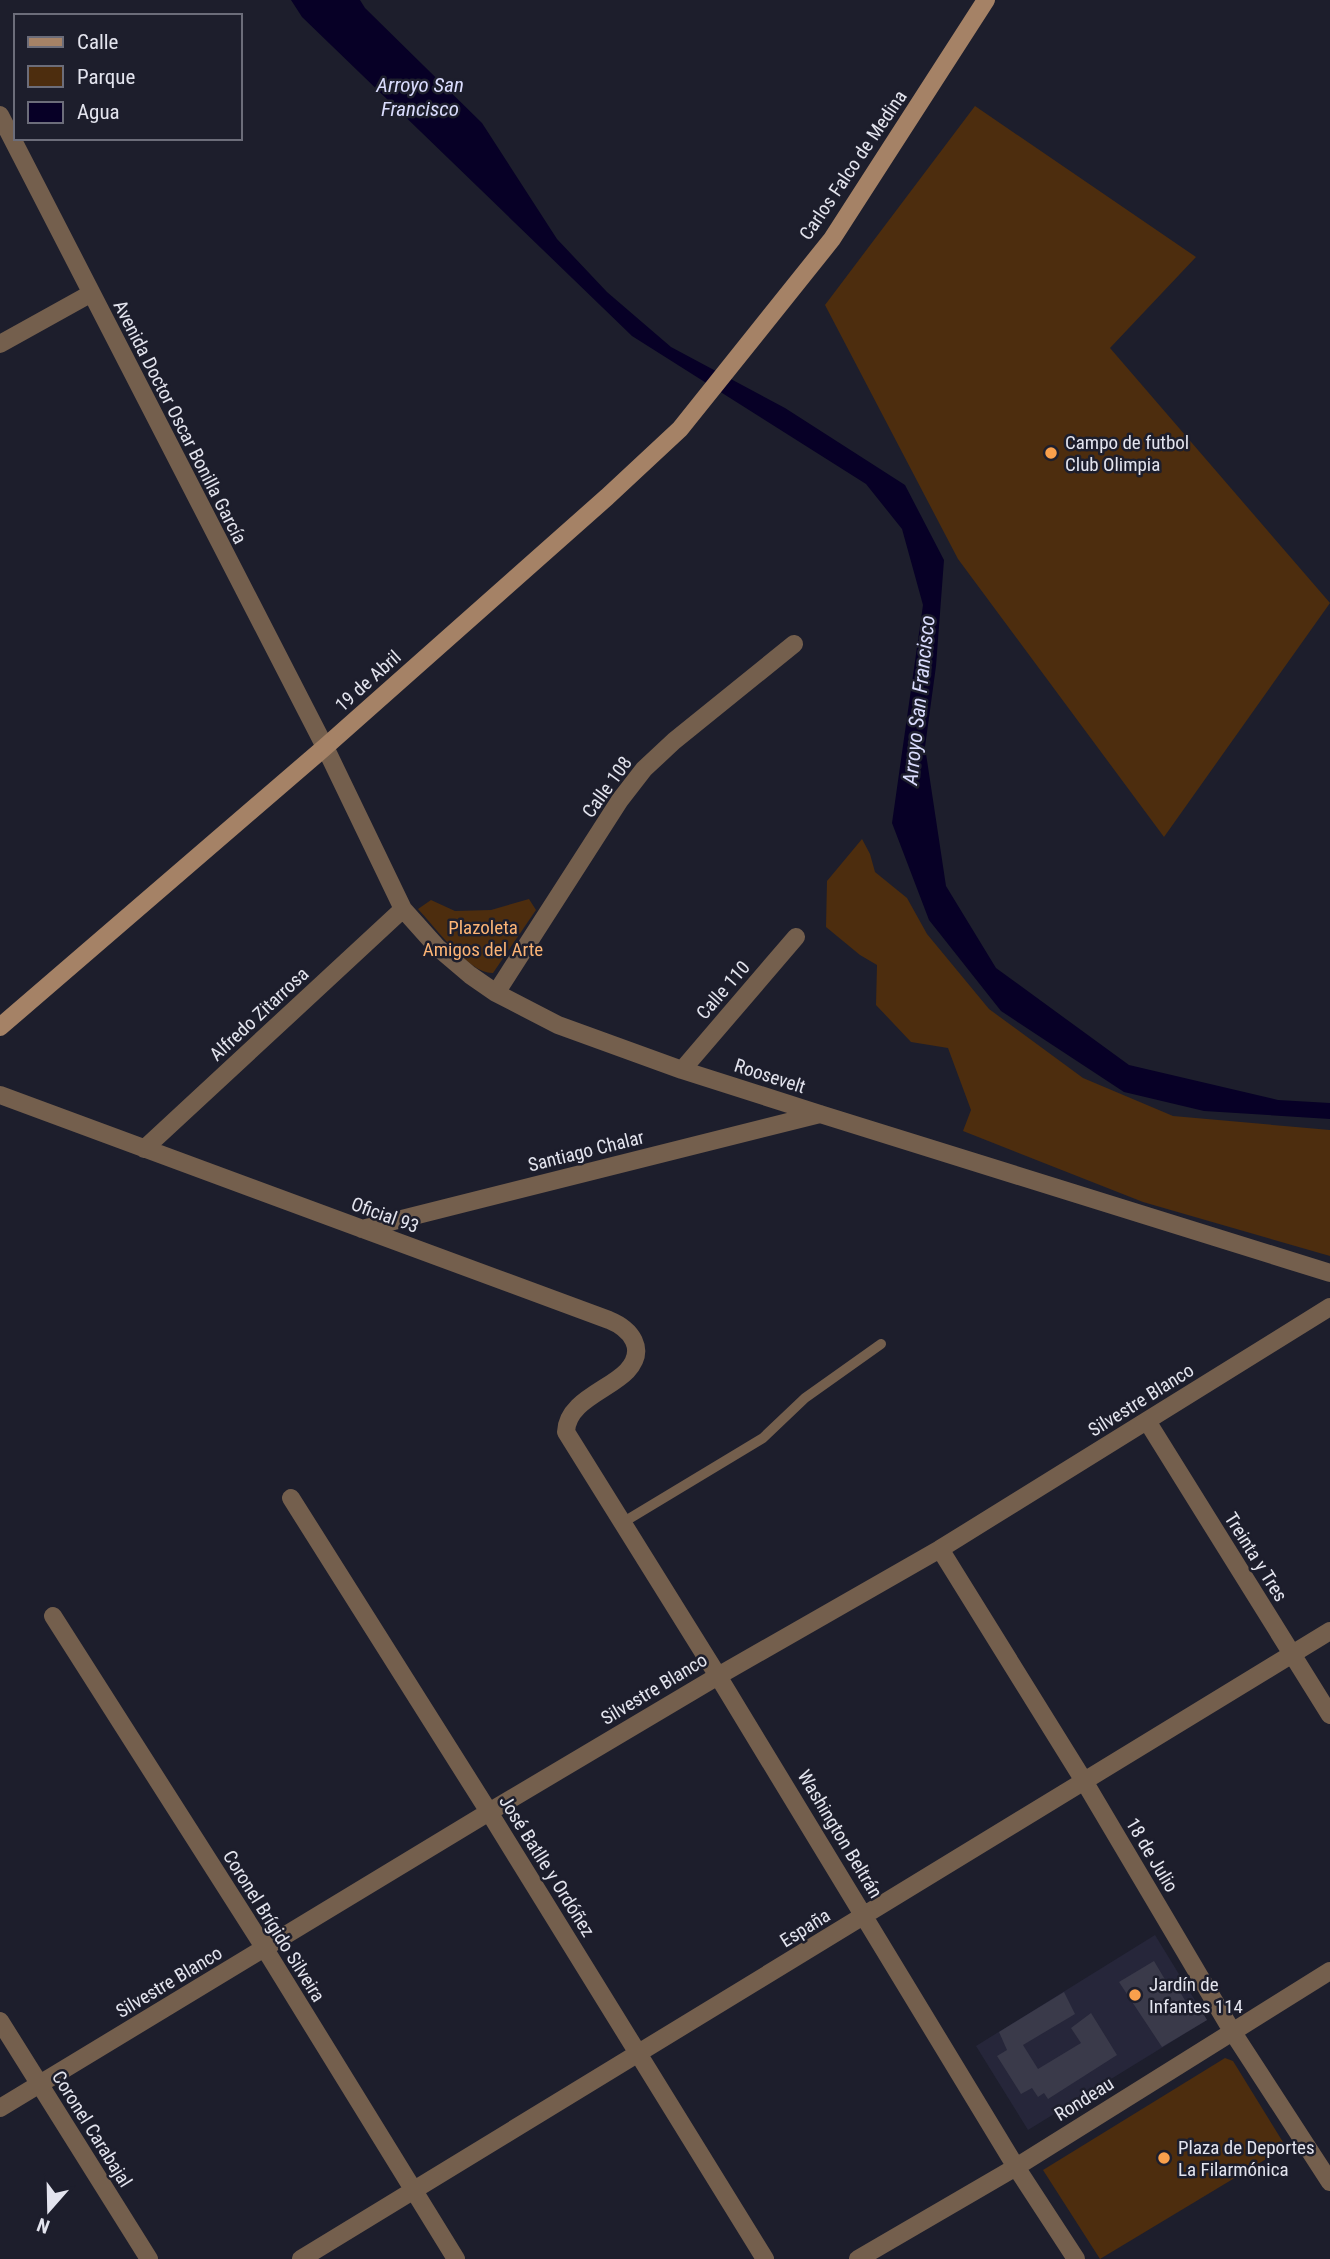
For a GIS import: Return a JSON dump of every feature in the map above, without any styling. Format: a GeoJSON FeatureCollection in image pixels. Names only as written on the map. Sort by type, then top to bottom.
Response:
{"type":"FeatureCollection","features":[{"type":"Feature","properties":{"kind":"street","name":"Carlos Falco de Medina"},"geometry":{"type":"LineString","coordinates":[[747,348],[832,239],[986,0]]}},
{"type":"Feature","properties":{"kind":"street","name":"Avenida Doctor Oscar Bonilla García"},"geometry":{"type":"LineString","coordinates":[[0,116],[325,747]]}},
{"type":"Feature","properties":{"kind":"street"},"geometry":{"type":"LineString","coordinates":[[0,344],[90,294]]}},
{"type":"Feature","properties":{"kind":"street","name":"19 de Abril"},"geometry":{"type":"LineString","coordinates":[[0,1027],[325,747],[607,497],[680,429],[747,348]]}},
{"type":"Feature","properties":{"kind":"street","name":"Calle 108"},"geometry":{"type":"LineString","coordinates":[[496,993],[620,800],[644,769],[674,741],[794,644]]}},
{"type":"Feature","properties":{"kind":"street","name":"Roosevelt"},"geometry":{"type":"LineString","coordinates":[[325,747],[403,909],[437,947],[470,975],[496,993],[558,1026],[682,1070],[1330,1273]]}},
{"type":"Feature","properties":{"kind":"street","name":"Alfredo Zitarrosa"},"geometry":{"type":"LineString","coordinates":[[144,1149],[403,909]]}},
{"type":"Feature","properties":{"kind":"street","name":"Calle 110"},"geometry":{"type":"LineString","coordinates":[[682,1070],[796,937]]}},
{"type":"Feature","properties":{"kind":"street","name":"Oficial 93"},"geometry":{"type":"LineString","coordinates":[[0,1096],[623,1326],[632,1335],[636,1347],[634,1359],[627,1371],[585,1401],[569,1418],[566,1432]]}},
{"type":"Feature","properties":{"kind":"street","name":"Santiago Chalar"},"geometry":{"type":"LineString","coordinates":[[362,1229],[820,1114]]}},
{"type":"Feature","properties":{"kind":"street","name":"Silvestre Blanco"},"geometry":{"type":"LineString","coordinates":[[0,2108],[489,1812],[718,1676],[940,1549],[1330,1307]]}},
{"type":"Feature","properties":{"kind":"street","name":"Treinta y Tres"},"geometry":{"type":"LineString","coordinates":[[1147,1421],[1330,1716]]}},
{"type":"Feature","properties":{"kind":"street","name":"Washington Beltrán"},"geometry":{"type":"LineString","coordinates":[[566,1432],[865,1916],[1016,2167],[1076,2259]]}},
{"type":"Feature","properties":{"kind":"street","name":"José Batlle y Ordóñez"},"geometry":{"type":"LineString","coordinates":[[291,1497],[765,2259]]}},
{"type":"Feature","properties":{"kind":"street","name":"18 de Julio"},"geometry":{"type":"LineString","coordinates":[[940,1549],[1084,1781],[1232,2031],[1330,2182]]}},
{"type":"Feature","properties":{"kind":"street","name":"Coronel Brígido Silveira"},"geometry":{"type":"LineString","coordinates":[[53,1616],[265,1950],[456,2259]]}},
{"type":"Feature","properties":{"kind":"street","name":"España"},"geometry":{"type":"LineString","coordinates":[[301,2259],[1330,1631]]}},
{"type":"Feature","properties":{"kind":"street","name":"Rondeau"},"geometry":{"type":"LineString","coordinates":[[858,2259],[1016,2167],[1330,1971]]}},
{"type":"Feature","properties":{"kind":"street","name":"Coronel Carabajal"},"geometry":{"type":"LineString","coordinates":[[0,2021],[149,2259]]}},
{"type":"Feature","properties":{"kind":"lane"},"geometry":{"type":"LineString","coordinates":[[622,1523],[763,1437],[805,1398],[881,1344]]}},
{"type":"Feature","properties":{"kind":"shaded area"},"geometry":{"type":"Polygon","coordinates":[[[1155,1935],[1207,2020],[1028,2130],[976,2046],[1155,1935]]]}},
{"type":"Feature","properties":{"kind":"green space","name":"Campo de futbol Club Olimpia"},"geometry":{"type":"Polygon","coordinates":[[[975,106],[1196,257],[1110,348],[1330,603],[1164,837],[958,559],[825,305],[975,106]]]}},
{"type":"Feature","properties":{"kind":"green space"},"geometry":{"type":"Polygon","coordinates":[[[862,839],[875,872],[907,898],[927,934],[989,1009],[1083,1078],[1173,1116],[1330,1130],[1330,1256],[1143,1202],[963,1131],[971,1110],[948,1048],[911,1042],[876,1005],[877,965],[860,955],[826,927],[827,881],[862,839]]]}},
{"type":"Feature","properties":{"kind":"green space","name":"Plazoleta Amigos del Arte"},"geometry":{"type":"Polygon","coordinates":[[[529,899],[536,910],[493,973],[474,966],[463,958],[418,909],[431,900],[455,911],[491,910],[529,899]]]}},
{"type":"Feature","properties":{"kind":"green space","name":"Plaza de Deportes La Filarmónica"},"geometry":{"type":"Polygon","coordinates":[[[1225,2058],[1233,2061],[1286,2147],[1100,2259],[1043,2170],[1225,2058]]]}},
{"type":"Feature","properties":{"kind":"water","name":"Arroyo San Francisco"},"geometry":{"type":"Polygon","coordinates":[[[291,0],[360,0],[482,123],[557,239],[607,292],[671,347],[785,408],[905,485],[944,560],[936,666],[925,747],[946,886],[996,968],[1129,1065],[1278,1100],[1330,1103],[1330,1119],[1204,1111],[1124,1092],[1001,1011],[929,920],[892,823],[923,605],[902,529],[866,484],[632,336],[302,17],[291,0]]]}},
{"type":"Feature","properties":{"kind":"building"},"geometry":{"type":"Polygon","coordinates":[[[1154,1961],[1170,1988],[1176,1985],[1190,2009],[1197,2003],[1207,2020],[1162,2047],[1119,1982],[1154,1961]]]}},
{"type":"Feature","properties":{"kind":"building"},"geometry":{"type":"Polygon","coordinates":[[[1064,1992],[1075,2014],[1023,2045],[1038,2069],[1081,2043],[1071,2028],[1091,2013],[1117,2055],[1048,2099],[1044,2093],[1038,2097],[1032,2088],[1021,2094],[997,2056],[1007,2050],[999,2032],[1064,1992]]]}},
{"type":"Feature","properties":{"kind":"place","name":"Campo de futbol Club Olimpia"},"geometry":{"type":"Point","coordinates":[1051,453]}},
{"type":"Feature","properties":{"kind":"place","name":"Jardín de Infantes 114"},"geometry":{"type":"Point","coordinates":[1135,1995]}},
{"type":"Feature","properties":{"kind":"place","name":"Plaza de Deportes La Filarmónica"},"geometry":{"type":"Point","coordinates":[1164,2158]}}]}
